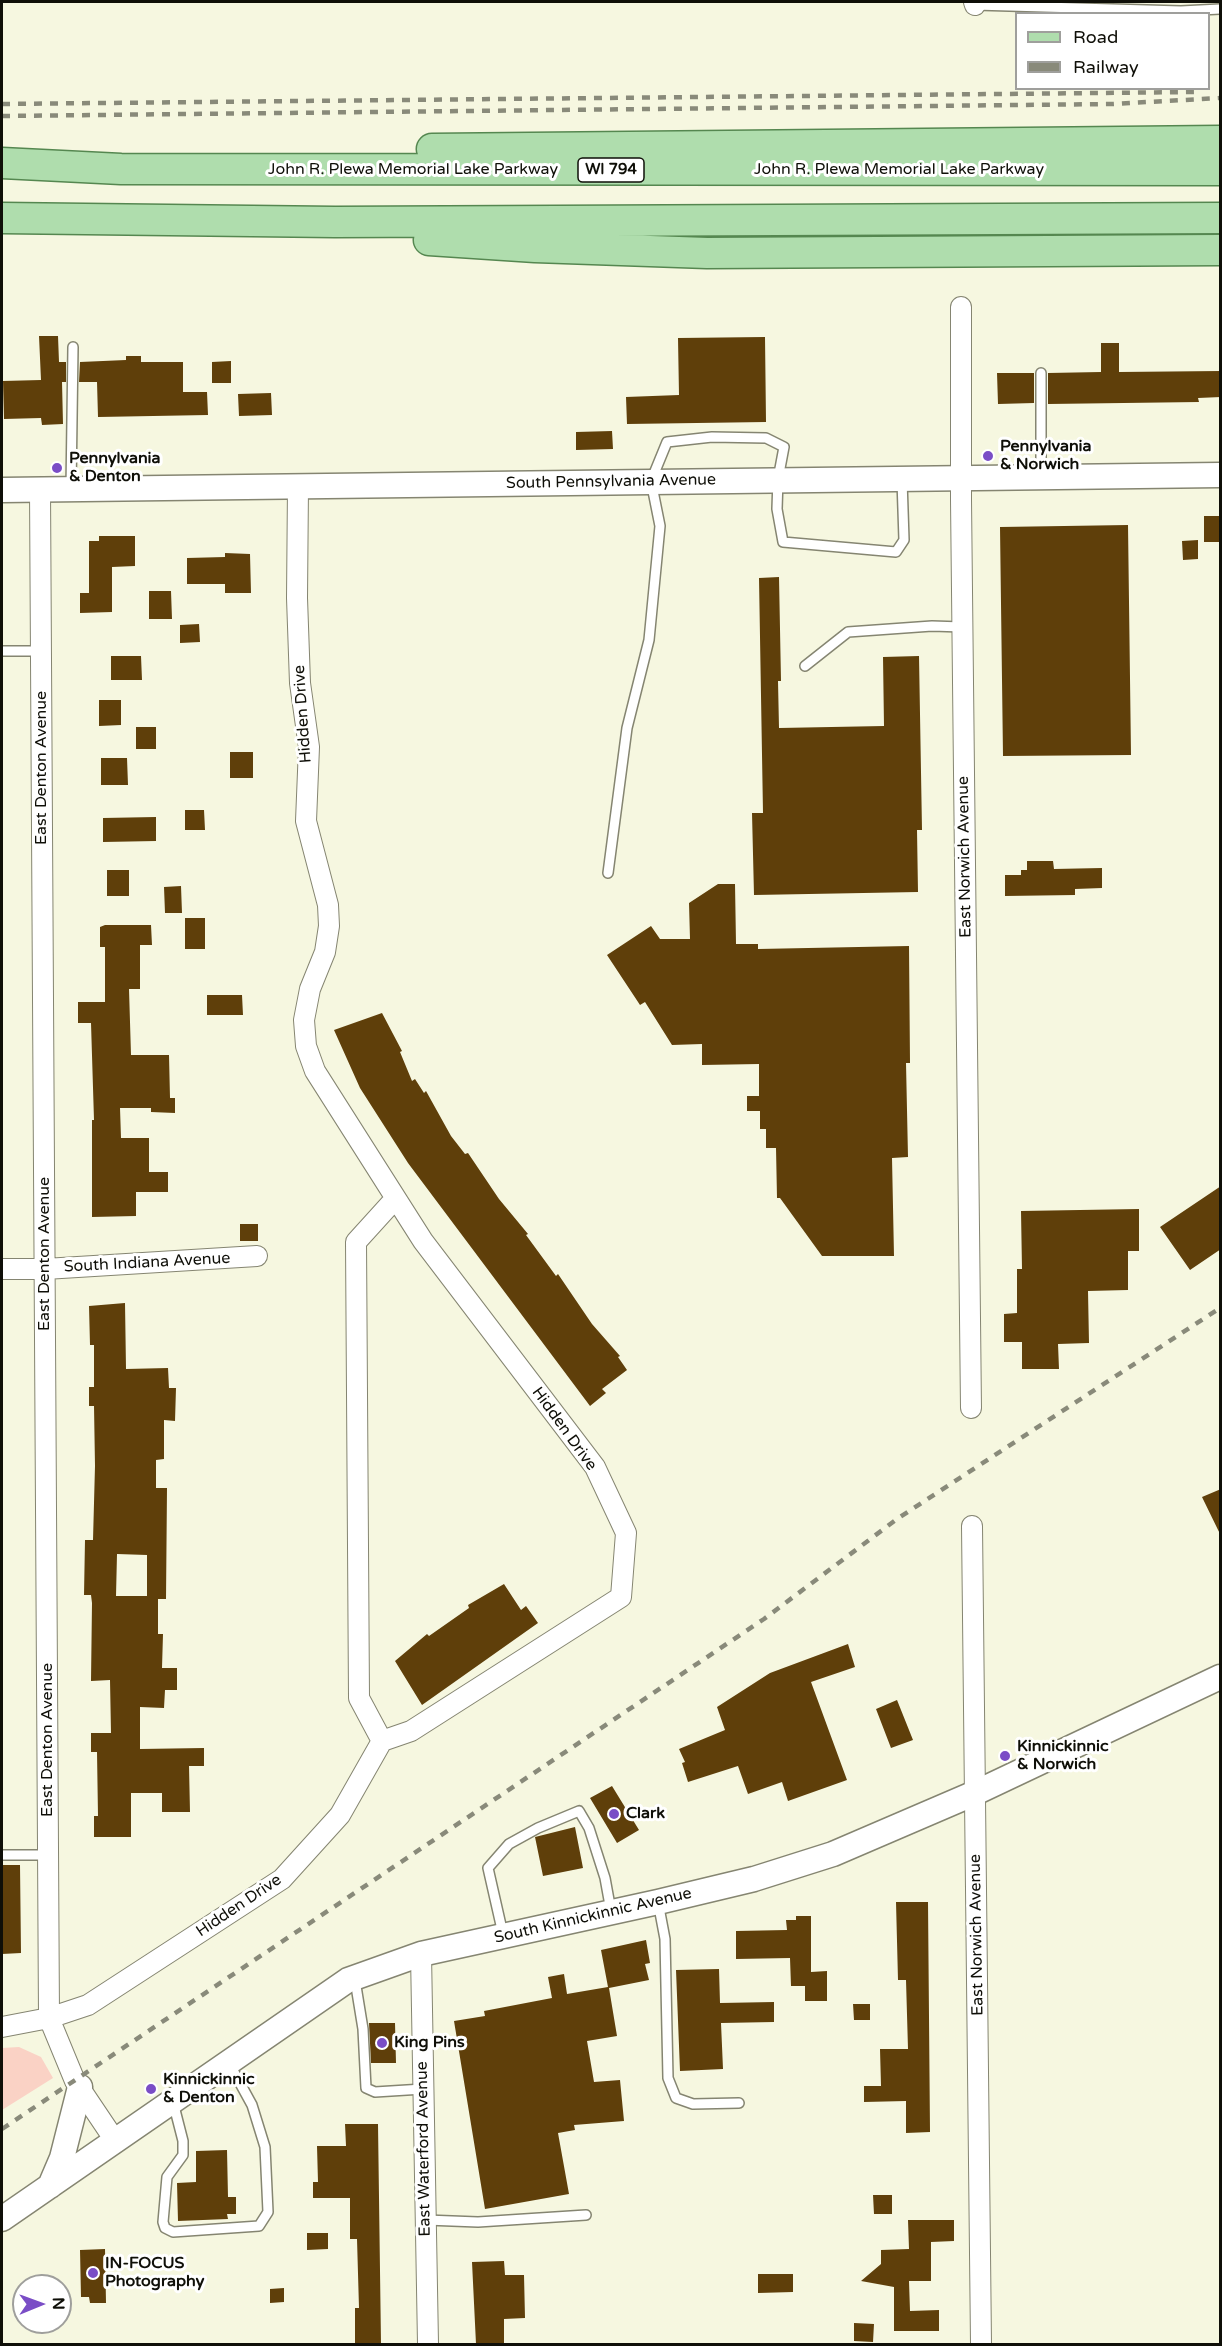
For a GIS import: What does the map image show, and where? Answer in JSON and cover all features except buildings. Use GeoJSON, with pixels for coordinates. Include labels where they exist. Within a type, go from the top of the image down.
{"type":"FeatureCollection","features":[{"type":"Feature","properties":{"kind":"main road"},"geometry":{"type":"LineString","coordinates":[[50,164],[133,153],[1221,141]]}},
{"type":"Feature","properties":{"kind":"main road","name":"John R. Plewa Memorial Lake Parkway"},"geometry":{"type":"LineString","coordinates":[[2,163],[50,164],[121,170],[1221,170]]}},
{"type":"Feature","properties":{"kind":"main road"},"geometry":{"type":"LineString","coordinates":[[2,218],[335,222],[1221,218]]}},
{"type":"Feature","properties":{"kind":"main road"},"geometry":{"type":"LineString","coordinates":[[335,222],[428,240],[535,247],[708,253],[1221,250]]}},
{"type":"Feature","properties":{"kind":"street","name":"East Norwich Avenue"},"geometry":{"type":"LineString","coordinates":[[961,307],[960,477],[971,1408]]}},
{"type":"Feature","properties":{"kind":"street","name":"South Pennsylvania Avenue"},"geometry":{"type":"LineString","coordinates":[[2,490],[902,477],[1221,475]]}},
{"type":"Feature","properties":{"kind":"street","name":"Hidden Drive"},"geometry":{"type":"LineString","coordinates":[[2,2027],[49,2018],[88,2005],[282,1879],[340,1815],[382,1741],[411,1731],[621,1597],[626,1533],[595,1467],[423,1241],[315,1071],[306,1046],[304,1020],[310,989],[325,952],[329,926],[328,904],[306,821],[309,747],[300,683],[297,598],[298,486]]}},
{"type":"Feature","properties":{"kind":"street","name":"East Denton Avenue"},"geometry":{"type":"LineString","coordinates":[[40,490],[49,2018]]}},
{"type":"Feature","properties":{"kind":"street"},"geometry":{"type":"LineString","coordinates":[[382,1741],[359,1698],[357,1242],[395,1199]]}},
{"type":"Feature","properties":{"kind":"street","name":"South Indiana Avenue"},"geometry":{"type":"LineString","coordinates":[[2,1269],[45,1269],[257,1256]]}},
{"type":"Feature","properties":{"kind":"street","name":"East Norwich Avenue"},"geometry":{"type":"LineString","coordinates":[[972,1526],[981,2344]]}},
{"type":"Feature","properties":{"kind":"street","name":"South Kinnickinnic Avenue"},"geometry":{"type":"LineString","coordinates":[[2,2219],[354,1978],[421,1954],[754,1879],[833,1854],[975,1792],[1221,1677]]}},
{"type":"Feature","properties":{"kind":"street","name":"East Waterford Avenue"},"geometry":{"type":"LineString","coordinates":[[421,1954],[428,2344]]}},
{"type":"Feature","properties":{"kind":"street"},"geometry":{"type":"LineString","coordinates":[[49,2018],[80,2087],[116,2142]]}},
{"type":"Feature","properties":{"kind":"street"},"geometry":{"type":"LineString","coordinates":[[50,2186],[62,2158],[80,2087]]}},
{"type":"Feature","properties":{"kind":"lane"},"geometry":{"type":"LineString","coordinates":[[974,3],[1180,11],[1221,9]]}},
{"type":"Feature","properties":{"kind":"lane"},"geometry":{"type":"LineString","coordinates":[[71,489],[72,347]]}},
{"type":"Feature","properties":{"kind":"lane"},"geometry":{"type":"LineString","coordinates":[[1041,373],[1041,476]]}},
{"type":"Feature","properties":{"kind":"lane"},"geometry":{"type":"LineString","coordinates":[[608,873],[627,728],[649,640],[660,526],[651,481],[667,442],[712,437],[766,438],[784,447],[778,479],[777,509],[783,542],[896,552],[904,540],[902,477]]}},
{"type":"Feature","properties":{"kind":"lane"},"geometry":{"type":"LineString","coordinates":[[805,666],[848,632],[932,626],[962,627]]}},
{"type":"Feature","properties":{"kind":"lane"},"geometry":{"type":"LineString","coordinates":[[2,651],[41,651]]}},
{"type":"Feature","properties":{"kind":"lane"},"geometry":{"type":"LineString","coordinates":[[503,1936],[488,1868],[509,1844],[538,1828],[579,1811],[589,1828],[605,1878],[612,1912]]}},
{"type":"Feature","properties":{"kind":"lane"},"geometry":{"type":"LineString","coordinates":[[2,1855],[48,1855]]}},
{"type":"Feature","properties":{"kind":"lane"},"geometry":{"type":"LineString","coordinates":[[658,1902],[665,1940],[668,2078],[676,2098],[693,2104],[739,2103]]}},
{"type":"Feature","properties":{"kind":"lane"},"geometry":{"type":"LineString","coordinates":[[354,1978],[363,2029],[366,2088],[375,2091],[423,2089]]}},
{"type":"Feature","properties":{"kind":"lane"},"geometry":{"type":"LineString","coordinates":[[173,2102],[183,2142],[183,2155],[166,2182],[165,2228],[173,2232],[259,2226],[268,2212],[265,2147],[252,2105],[229,2063]]}},
{"type":"Feature","properties":{"kind":"lane"},"geometry":{"type":"LineString","coordinates":[[426,2220],[478,2222],[586,2215]]}},
{"type":"Feature","properties":{"kind":"shaded area"},"geometry":{"type":"Polygon","coordinates":[[[19,2047],[41,2057],[53,2078],[2,2110],[2,2048],[19,2047]]]}},
{"type":"Feature","properties":{"kind":"railway"},"geometry":{"type":"LineString","coordinates":[[2,104],[1197,92]]}},
{"type":"Feature","properties":{"kind":"railway"},"geometry":{"type":"LineString","coordinates":[[2,116],[1112,104],[1220,98]]}},
{"type":"Feature","properties":{"kind":"railway"},"geometry":{"type":"LineString","coordinates":[[2,2129],[764,1619],[897,1519],[1220,1308]]}},
{"type":"Feature","properties":{"kind":"place","name":"Pennylvania & Norwich"},"geometry":{"type":"Point","coordinates":[988,456]}},
{"type":"Feature","properties":{"kind":"place","name":"Pennylvania & Denton"},"geometry":{"type":"Point","coordinates":[57,468]}},
{"type":"Feature","properties":{"kind":"place","name":"Kinnickinnic & Norwich"},"geometry":{"type":"Point","coordinates":[1005,1756]}},
{"type":"Feature","properties":{"kind":"place","name":"Clark"},"geometry":{"type":"Point","coordinates":[614,1814]}},
{"type":"Feature","properties":{"kind":"place","name":"King Pins"},"geometry":{"type":"Point","coordinates":[382,2043]}},
{"type":"Feature","properties":{"kind":"place","name":"Kinnickinnic & Denton"},"geometry":{"type":"Point","coordinates":[151,2089]}},
{"type":"Feature","properties":{"kind":"place","name":"IN-FOCUS Photography"},"geometry":{"type":"Point","coordinates":[93,2273]}}]}
